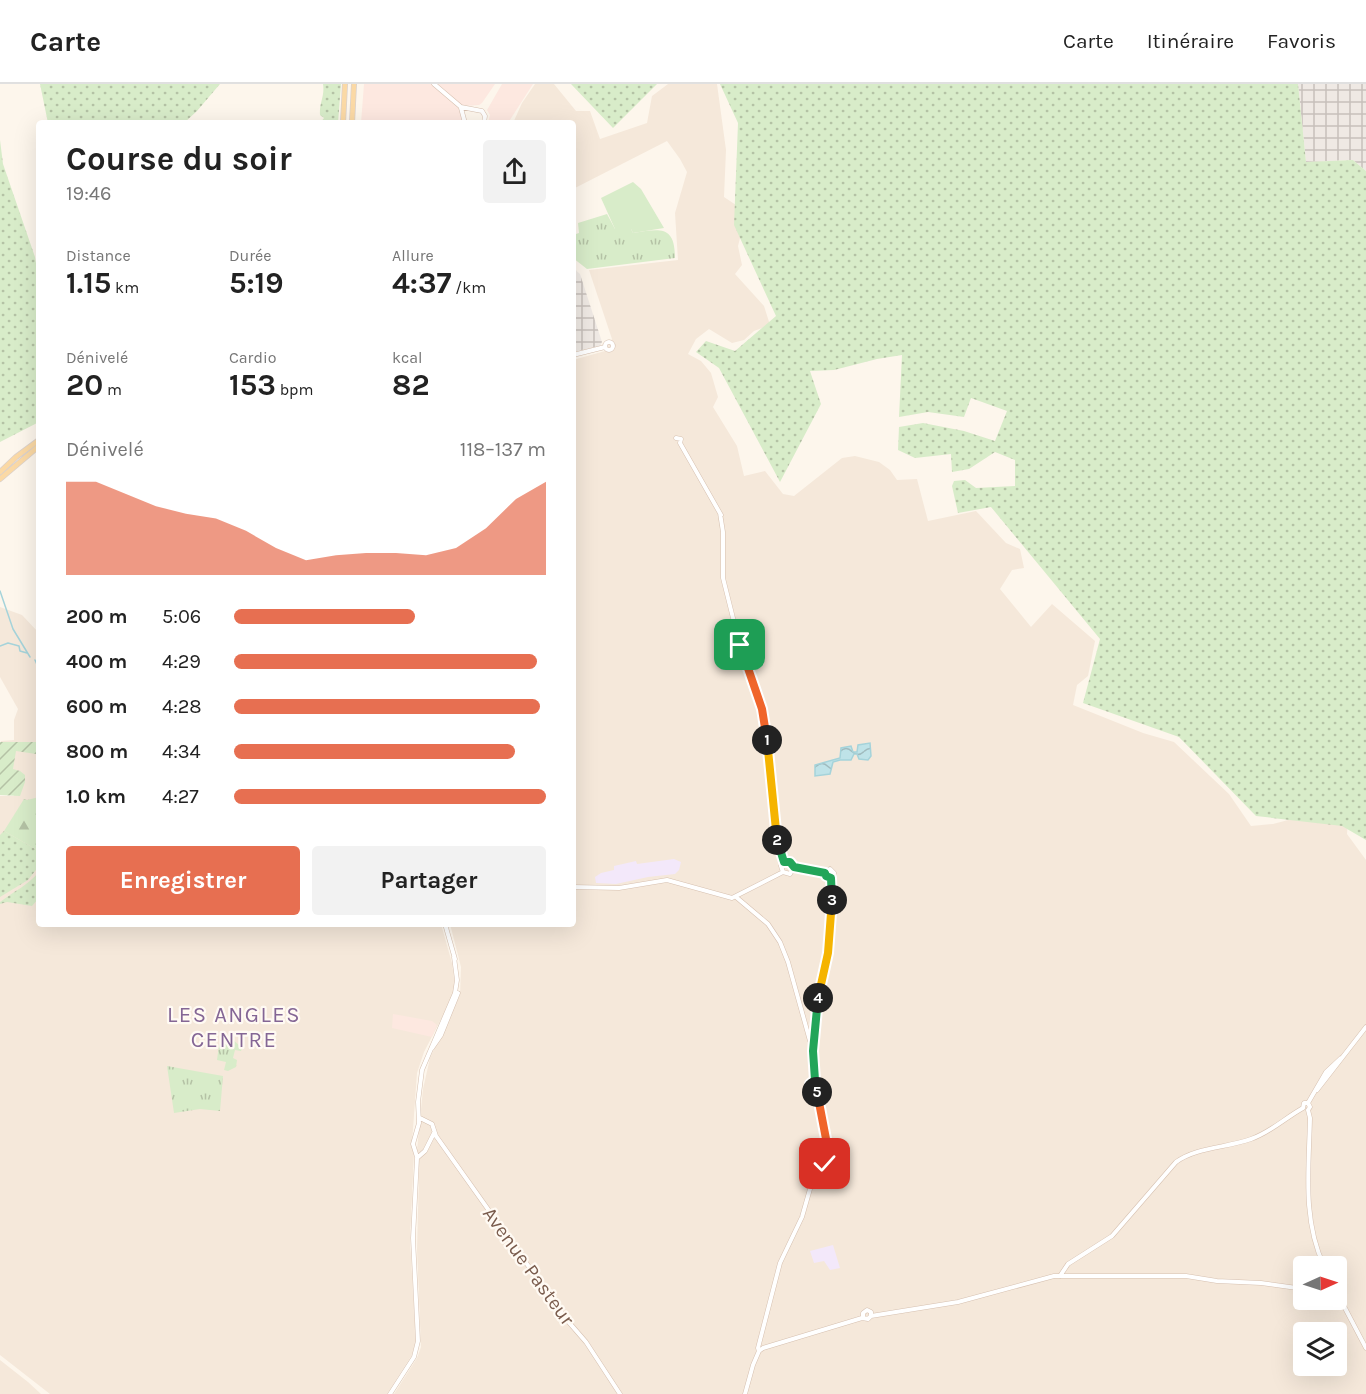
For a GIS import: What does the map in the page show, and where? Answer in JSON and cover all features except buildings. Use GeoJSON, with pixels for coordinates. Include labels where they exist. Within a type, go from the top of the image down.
{"type":"FeatureCollection","features":[{"type":"Feature","properties":{"kind":"main road"},"geometry":{"type":"LineString","coordinates":[[343,120],[345,84]]}},
{"type":"Feature","properties":{"kind":"main road"},"geometry":{"type":"LineString","coordinates":[[352,120],[354,84]]}},
{"type":"Feature","properties":{"kind":"main road"},"geometry":{"type":"LineString","coordinates":[[0,472],[15,457],[36,442]]}},
{"type":"Feature","properties":{"kind":"main road"},"geometry":{"type":"LineString","coordinates":[[0,479],[36,449]]}},
{"type":"Feature","properties":{"kind":"street"},"geometry":{"type":"LineString","coordinates":[[434,84],[461,107],[482,111],[484,120]]}},
{"type":"Feature","properties":{"kind":"street"},"geometry":{"type":"LineString","coordinates":[[461,107],[465,120]]}},
{"type":"Feature","properties":{"kind":"street"},"geometry":{"type":"LineString","coordinates":[[465,116],[470,110]]}},
{"type":"Feature","properties":{"kind":"street"},"geometry":{"type":"LineString","coordinates":[[576,354],[605,347]]}},
{"type":"Feature","properties":{"kind":"street"},"geometry":{"type":"LineString","coordinates":[[680,443],[720,513],[723,532],[723,572],[726,586],[738,638],[764,715],[776,838],[784,862],[781,866],[783,872]]}},
{"type":"Feature","properties":{"kind":"street"},"geometry":{"type":"LineString","coordinates":[[784,862],[790,862],[794,867],[825,873],[831,878]]}},
{"type":"Feature","properties":{"kind":"street"},"geometry":{"type":"LineString","coordinates":[[576,887],[619,888],[667,880],[723,896],[736,897],[783,872],[790,874],[794,867]]}},
{"type":"Feature","properties":{"kind":"street"},"geometry":{"type":"LineString","coordinates":[[825,873],[829,869],[833,870],[834,875],[831,878],[833,892],[829,942],[817,1001],[814,1032],[815,1080],[820,1084],[820,1088],[816,1090],[827,1144],[825,1164]]}},
{"type":"Feature","properties":{"kind":"street"},"geometry":{"type":"LineString","coordinates":[[736,897],[768,924],[780,942],[788,962],[810,1041],[814,1042]]}},
{"type":"Feature","properties":{"kind":"street"},"geometry":{"type":"LineString","coordinates":[[390,1394],[411,1364],[418,1347],[413,1228],[417,1158],[413,1144],[420,1118],[418,1108],[422,1070],[430,1051],[440,1038],[458,993],[460,980],[446,927]]}},
{"type":"Feature","properties":{"kind":"street"},"geometry":{"type":"LineString","coordinates":[[807,1027],[814,1032]]}},
{"type":"Feature","properties":{"kind":"street"},"geometry":{"type":"LineString","coordinates":[[1060,1276],[1068,1264],[1112,1236],[1171,1167],[1184,1156],[1251,1139],[1273,1129],[1303,1108],[1366,1027]]}},
{"type":"Feature","properties":{"kind":"street"},"geometry":{"type":"LineString","coordinates":[[1308,1103],[1310,1106],[1308,1110],[1310,1118],[1309,1215],[1313,1237],[1320,1256]]}},
{"type":"Feature","properties":{"kind":"street"},"geometry":{"type":"LineString","coordinates":[[1303,1108],[1308,1110]]}},
{"type":"Feature","properties":{"kind":"street","name":"Avenue Pasteur"},"geometry":{"type":"LineString","coordinates":[[420,1118],[432,1124],[434,1132],[566,1319],[586,1342],[620,1394]]}},
{"type":"Feature","properties":{"kind":"street"},"geometry":{"type":"LineString","coordinates":[[418,1126],[425,1122]]}},
{"type":"Feature","properties":{"kind":"street"},"geometry":{"type":"LineString","coordinates":[[417,1158],[425,1151],[434,1132]]}},
{"type":"Feature","properties":{"kind":"street"},"geometry":{"type":"LineString","coordinates":[[431,1140],[439,1139]]}},
{"type":"Feature","properties":{"kind":"street"},"geometry":{"type":"LineString","coordinates":[[415,1151],[422,1153]]}},
{"type":"Feature","properties":{"kind":"street"},"geometry":{"type":"LineString","coordinates":[[745,1394],[753,1365],[761,1349],[765,1314],[780,1263],[802,1217],[812,1182],[822,1168]]}},
{"type":"Feature","properties":{"kind":"street"},"geometry":{"type":"LineString","coordinates":[[761,1349],[863,1317],[867,1319],[871,1316],[958,1302],[1042,1278],[1192,1276],[1217,1281],[1293,1287]]}},
{"type":"Feature","properties":{"kind":"street"},"geometry":{"type":"LineString","coordinates":[[863,1317],[863,1313],[867,1310],[871,1312],[871,1316]]}},
{"type":"Feature","properties":{"kind":"street"},"geometry":{"type":"LineString","coordinates":[[1345,1310],[1366,1348]]}},
{"type":"Feature","properties":{"kind":"shaded area"},"geometry":{"type":"Polygon","coordinates":[[[364,84],[495,84],[482,103],[465,106],[461,114],[462,120],[361,120],[364,84]]]}},
{"type":"Feature","properties":{"kind":"shaded area"},"geometry":{"type":"Polygon","coordinates":[[[502,84],[533,84],[510,120],[489,120],[490,115],[487,110],[502,84]]]}},
{"type":"Feature","properties":{"kind":"shaded area"},"geometry":{"type":"Polygon","coordinates":[[[535,84],[554,84],[576,111],[590,111],[600,139],[647,123],[652,96],[668,84],[717,84],[726,150],[724,197],[739,207],[744,222],[738,246],[742,265],[735,274],[764,306],[770,325],[754,331],[744,340],[732,343],[709,329],[696,339],[688,354],[701,361],[711,373],[718,397],[713,407],[737,446],[744,476],[765,471],[783,494],[794,496],[842,458],[855,456],[879,462],[890,470],[897,480],[917,479],[928,521],[976,511],[1006,543],[1020,549],[1024,568],[1012,570],[1000,589],[1031,627],[1052,604],[1095,641],[1088,676],[1077,685],[1073,705],[1143,733],[1174,742],[1229,794],[1251,826],[1273,824],[1349,804],[1347,834],[1366,860],[1366,1394],[394,1394],[417,1358],[421,1347],[417,1250],[419,1172],[417,1150],[423,1089],[430,1058],[460,995],[461,967],[451,927],[576,927],[576,359],[605,351],[612,339],[589,270],[678,260],[675,213],[687,172],[667,141],[576,187],[576,120],[514,120],[522,103],[535,84]]]}},
{"type":"Feature","properties":{"kind":"shaded area"},"geometry":{"type":"Polygon","coordinates":[[[1298,84],[1366,84],[1366,171],[1353,160],[1306,162],[1298,84]]]}},
{"type":"Feature","properties":{"kind":"shaded area"},"geometry":{"type":"Polygon","coordinates":[[[576,271],[580,274],[602,342],[600,346],[576,351],[576,271]]]}},
{"type":"Feature","properties":{"kind":"shaded area"},"geometry":{"type":"Polygon","coordinates":[[[0,607],[22,615],[36,630],[36,927],[442,927],[455,984],[452,998],[424,1052],[417,1073],[412,1143],[414,1153],[410,1240],[416,1342],[412,1355],[387,1394],[50,1394],[0,1355],[0,796],[14,796],[0,748],[1,741],[14,740],[14,720],[18,709],[0,677],[0,607]]]}},
{"type":"Feature","properties":{"kind":"shaded area"},"geometry":{"type":"Polygon","coordinates":[[[674,859],[681,862],[675,874],[616,884],[596,883],[595,877],[614,870],[614,866],[636,861],[637,864],[674,859]]]}},
{"type":"Feature","properties":{"kind":"shaded area"},"geometry":{"type":"Polygon","coordinates":[[[393,1014],[432,1021],[437,1025],[432,1037],[392,1028],[393,1014]]]}},
{"type":"Feature","properties":{"kind":"shaded area"},"geometry":{"type":"Polygon","coordinates":[[[833,1245],[840,1268],[830,1270],[824,1261],[814,1263],[810,1251],[833,1245]]]}},
{"type":"Feature","properties":{"kind":"shaded area"},"geometry":{"type":"Polygon","coordinates":[[[0,1360],[28,1382],[41,1394],[0,1394],[0,1360]]]}},
{"type":"Feature","properties":{"kind":"green space"},"geometry":{"type":"Polygon","coordinates":[[[40,84],[220,84],[187,120],[47,120],[40,84]]]}},
{"type":"Feature","properties":{"kind":"green space"},"geometry":{"type":"Polygon","coordinates":[[[323,84],[341,84],[338,120],[322,120],[324,118],[320,115],[320,107],[323,84]]]}},
{"type":"Feature","properties":{"kind":"green space"},"geometry":{"type":"Polygon","coordinates":[[[571,84],[657,84],[613,128],[571,84]]]}},
{"type":"Feature","properties":{"kind":"green space"},"geometry":{"type":"Polygon","coordinates":[[[720,84],[1298,84],[1306,162],[1353,160],[1366,171],[1366,840],[1342,826],[1256,816],[1179,737],[1083,703],[1100,639],[991,507],[958,513],[952,486],[954,481],[965,480],[976,488],[1015,486],[1015,460],[995,452],[969,469],[952,472],[951,454],[915,458],[898,450],[899,427],[923,423],[964,431],[995,441],[1007,411],[971,398],[964,417],[928,412],[899,417],[902,355],[834,370],[810,371],[821,404],[780,482],[719,368],[696,352],[706,341],[735,351],[776,316],[734,225],[738,123],[720,84]]]}},
{"type":"Feature","properties":{"kind":"green space"},"geometry":{"type":"Polygon","coordinates":[[[0,140],[3,164],[36,263],[36,424],[0,442],[0,140]]]}},
{"type":"Feature","properties":{"kind":"green space"},"geometry":{"type":"Polygon","coordinates":[[[633,182],[641,189],[664,228],[633,233],[631,229],[615,229],[601,198],[633,182]]]}},
{"type":"Feature","properties":{"kind":"green space"},"geometry":{"type":"Polygon","coordinates":[[[607,214],[615,229],[631,229],[633,233],[658,230],[664,232],[672,240],[675,258],[587,269],[576,260],[578,223],[607,214]]]}},
{"type":"Feature","properties":{"kind":"green space"},"geometry":{"type":"Polygon","coordinates":[[[0,742],[36,742],[36,754],[16,751],[13,769],[25,775],[20,796],[0,795],[0,742]]]}},
{"type":"Feature","properties":{"kind":"green space"},"geometry":{"type":"Polygon","coordinates":[[[36,798],[36,849],[4,831],[24,799],[36,798]]]}},
{"type":"Feature","properties":{"kind":"green space"},"geometry":{"type":"Polygon","coordinates":[[[4,831],[36,849],[36,870],[28,880],[0,897],[0,835],[4,831]]]}},
{"type":"Feature","properties":{"kind":"green space"},"geometry":{"type":"Polygon","coordinates":[[[36,875],[36,901],[32,906],[7,902],[0,904],[0,902],[36,875]]]}},
{"type":"Feature","properties":{"kind":"green space"},"geometry":{"type":"Polygon","coordinates":[[[228,1035],[242,1048],[241,1051],[235,1050],[233,1058],[237,1060],[236,1067],[228,1071],[224,1070],[226,1062],[217,1060],[220,1043],[228,1035]]]}},
{"type":"Feature","properties":{"kind":"green space"},"geometry":{"type":"Polygon","coordinates":[[[167,1066],[223,1076],[220,1111],[200,1109],[174,1113],[167,1066]]]}},
{"type":"Feature","properties":{"kind":"water"},"geometry":{"type":"Polygon","coordinates":[[[870,743],[871,756],[868,760],[859,759],[857,754],[854,754],[851,760],[833,762],[830,774],[815,776],[815,765],[840,758],[841,748],[851,746],[853,752],[857,752],[858,745],[870,743]]]}},
{"type":"Feature","properties":{"kind":"waterway"},"geometry":{"type":"LineString","coordinates":[[0,591],[13,629],[30,657]]}},
{"type":"Feature","properties":{"kind":"waterway"},"geometry":{"type":"LineString","coordinates":[[0,646],[8,643],[19,646],[20,651],[27,653]]}},
{"type":"Feature","properties":{"kind":"district","name":"LES ANGLES CENTRE"},"geometry":{"type":"Point","coordinates":[234,1026]}},
{"type":"Feature","properties":{"kind":"route"},"geometry":{"type":"LineString","coordinates":[[740,645],[764,715],[776,838],[784,862],[788,861],[794,867],[825,873],[831,878],[832,884],[828,953],[818,993],[816,1015],[813,1064],[815,1080],[810,1084],[811,1088],[816,1090],[822,1112],[827,1144],[825,1164]]}}]}
